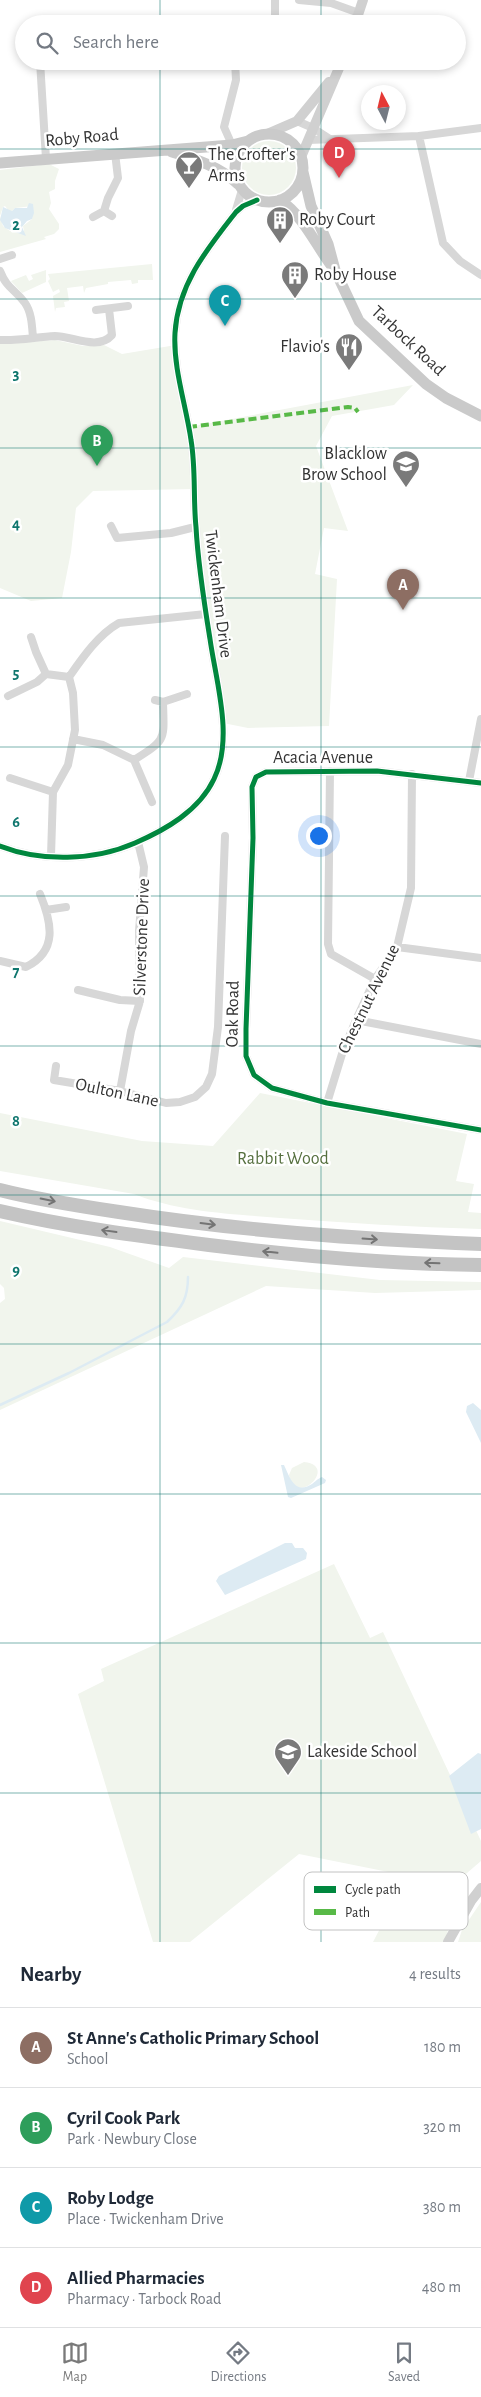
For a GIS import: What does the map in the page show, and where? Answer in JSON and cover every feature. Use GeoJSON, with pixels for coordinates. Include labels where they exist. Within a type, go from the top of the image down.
{"type":"FeatureCollection","features":[{"type":"Feature","properties":{"kind":"highway"},"geometry":{"type":"LineString","coordinates":[[0,1190],[165,1219],[269,1232],[376,1240],[481,1244]]}},
{"type":"Feature","properties":{"kind":"highway"},"geometry":{"type":"LineString","coordinates":[[0,1211],[81,1227],[268,1252],[374,1261],[481,1265]]}},
{"type":"Feature","properties":{"kind":"main road"},"geometry":{"type":"LineString","coordinates":[[359,13],[363,0]]}},
{"type":"Feature","properties":{"kind":"main road"},"geometry":{"type":"LineString","coordinates":[[301,157],[338,70]]}},
{"type":"Feature","properties":{"kind":"main road"},"geometry":{"type":"LineString","coordinates":[[267,134],[278,135],[296,147],[301,157],[303,172],[296,189],[280,200],[268,202],[257,200],[240,187],[234,166],[237,156],[248,141],[298,121],[336,74]]}},
{"type":"Feature","properties":{"kind":"main road","name":"Roby Road"},"geometry":{"type":"LineString","coordinates":[[0,164],[232,145],[248,141]]}},
{"type":"Feature","properties":{"kind":"main road","name":"Roby Road"},"geometry":{"type":"LineString","coordinates":[[166,150],[214,167],[227,174],[240,187]]}},
{"type":"Feature","properties":{"kind":"main road","name":"Tarbock Road"},"geometry":{"type":"LineString","coordinates":[[303,172],[311,206],[328,244],[334,270]]}},
{"type":"Feature","properties":{"kind":"main road","name":"Tarbock Road"},"geometry":{"type":"LineString","coordinates":[[280,200],[291,208],[306,226],[334,270],[351,307],[370,333],[426,384],[446,398],[481,416]]}},
{"type":"Feature","properties":{"kind":"main road"},"geometry":{"type":"LineString","coordinates":[[468,1906],[481,1888]]}},
{"type":"Feature","properties":{"kind":"main road"},"geometry":{"type":"LineString","coordinates":[[448,1942],[455,1930]]}},
{"type":"Feature","properties":{"kind":"street"},"geometry":{"type":"LineString","coordinates":[[275,15],[276,0]]}},
{"type":"Feature","properties":{"kind":"street"},"geometry":{"type":"LineString","coordinates":[[299,0],[330,3],[359,13]]}},
{"type":"Feature","properties":{"kind":"street"},"geometry":{"type":"LineString","coordinates":[[41,70],[46,159]]}},
{"type":"Feature","properties":{"kind":"street"},"geometry":{"type":"LineString","coordinates":[[232,145],[224,127],[236,80],[235,70]]}},
{"type":"Feature","properties":{"kind":"street"},"geometry":{"type":"LineString","coordinates":[[298,121],[313,128],[330,140]]}},
{"type":"Feature","properties":{"kind":"street"},"geometry":{"type":"LineString","coordinates":[[308,140],[419,136],[481,128]]}},
{"type":"Feature","properties":{"kind":"street"},"geometry":{"type":"LineString","coordinates":[[419,136],[443,243],[460,261],[481,276]]}},
{"type":"Feature","properties":{"kind":"street"},"geometry":{"type":"LineString","coordinates":[[93,217],[104,211],[118,178],[116,153]]}},
{"type":"Feature","properties":{"kind":"street","name":"Twickenham Drive"},"geometry":{"type":"LineString","coordinates":[[236,212],[240,187]]}},
{"type":"Feature","properties":{"kind":"street","name":"Twickenham Drive"},"geometry":{"type":"LineString","coordinates":[[0,846],[16,852],[50,856],[95,855],[119,850],[174,824],[197,802],[214,780],[222,755],[223,723],[206,614],[196,527],[192,442],[178,371],[176,326],[178,312],[188,280],[197,263],[236,212],[243,206],[257,200]]}},
{"type":"Feature","properties":{"kind":"street"},"geometry":{"type":"LineString","coordinates":[[104,211],[112,216]]}},
{"type":"Feature","properties":{"kind":"street"},"geometry":{"type":"LineString","coordinates":[[0,259],[12,255]]}},
{"type":"Feature","properties":{"kind":"street"},"geometry":{"type":"LineString","coordinates":[[0,271],[7,286],[26,306],[31,319],[33,338]]}},
{"type":"Feature","properties":{"kind":"street"},"geometry":{"type":"LineString","coordinates":[[96,310],[128,306]]}},
{"type":"Feature","properties":{"kind":"street"},"geometry":{"type":"LineString","coordinates":[[0,340],[60,336],[87,342],[109,338],[112,335],[109,309]]}},
{"type":"Feature","properties":{"kind":"street"},"geometry":{"type":"LineString","coordinates":[[111,526],[117,538],[171,532],[196,527]]}},
{"type":"Feature","properties":{"kind":"street"},"geometry":{"type":"LineString","coordinates":[[50,856],[53,792],[68,765],[75,730],[69,677],[105,633],[119,623],[206,614]]}},
{"type":"Feature","properties":{"kind":"street"},"geometry":{"type":"LineString","coordinates":[[31,637],[46,674]]}},
{"type":"Feature","properties":{"kind":"street"},"geometry":{"type":"LineString","coordinates":[[8,696],[37,682],[46,674],[69,677]]}},
{"type":"Feature","properties":{"kind":"street"},"geometry":{"type":"LineString","coordinates":[[154,700],[163,702],[187,694]]}},
{"type":"Feature","properties":{"kind":"street"},"geometry":{"type":"LineString","coordinates":[[134,760],[159,744],[164,732],[163,702]]}},
{"type":"Feature","properties":{"kind":"street"},"geometry":{"type":"LineString","coordinates":[[469,781],[481,719]]}},
{"type":"Feature","properties":{"kind":"street"},"geometry":{"type":"LineString","coordinates":[[73,739],[103,745],[134,760],[152,802]]}},
{"type":"Feature","properties":{"kind":"street"},"geometry":{"type":"LineString","coordinates":[[330,771],[328,944],[331,954],[375,979]]}},
{"type":"Feature","properties":{"kind":"street","name":"Acacia Avenue"},"geometry":{"type":"LineString","coordinates":[[256,777],[266,772],[330,771],[412,774],[481,783]]}},
{"type":"Feature","properties":{"kind":"street","name":"Chestnut Avenue"},"geometry":{"type":"LineString","coordinates":[[327,1103],[342,1054],[356,1020],[375,979],[396,947],[411,888],[412,774]]}},
{"type":"Feature","properties":{"kind":"street","name":"Oak Road"},"geometry":{"type":"LineString","coordinates":[[256,777],[252,787],[253,838],[246,1056],[254,1075],[272,1088],[327,1103],[481,1130]]}},
{"type":"Feature","properties":{"kind":"street"},"geometry":{"type":"LineString","coordinates":[[10,778],[53,792]]}},
{"type":"Feature","properties":{"kind":"street","name":"Oulton Lane"},"geometry":{"type":"LineString","coordinates":[[56,1066],[54,1080],[120,1091],[166,1103],[180,1102],[195,1097],[206,1087],[212,1074],[218,1027],[225,836]]}},
{"type":"Feature","properties":{"kind":"street","name":"Silverstone Drive"},"geometry":{"type":"LineString","coordinates":[[120,1091],[131,1030],[140,1001],[139,931],[144,867],[138,842]]}},
{"type":"Feature","properties":{"kind":"street"},"geometry":{"type":"LineString","coordinates":[[0,961],[26,967],[44,955],[49,943],[46,910],[40,894]]}},
{"type":"Feature","properties":{"kind":"street"},"geometry":{"type":"LineString","coordinates":[[46,910],[66,907]]}},
{"type":"Feature","properties":{"kind":"street"},"geometry":{"type":"LineString","coordinates":[[396,947],[481,958]]}},
{"type":"Feature","properties":{"kind":"street"},"geometry":{"type":"LineString","coordinates":[[78,990],[120,1000],[140,1001]]}},
{"type":"Feature","properties":{"kind":"street"},"geometry":{"type":"LineString","coordinates":[[356,1020],[481,1044]]}},
{"type":"Feature","properties":{"kind":"green space"},"geometry":{"type":"Polygon","coordinates":[[[264,141],[274,141],[284,145],[292,153],[296,168],[292,183],[284,191],[274,195],[264,195],[254,191],[246,183],[242,173],[242,163],[246,153],[254,145],[264,141]]]}},
{"type":"Feature","properties":{"kind":"green space"},"geometry":{"type":"Polygon","coordinates":[[[49,164],[59,169],[55,181],[55,189],[49,192],[51,203],[49,209],[59,224],[59,229],[54,234],[44,237],[46,239],[0,252],[0,216],[0,170],[49,164]],[[5,206],[0,216],[3,226],[10,231],[24,231],[23,226],[32,219],[33,206],[15,208],[12,211],[9,211],[5,206]]]}},
{"type":"Feature","properties":{"kind":"green space"},"geometry":{"type":"Polygon","coordinates":[[[152,264],[153,280],[138,280],[138,283],[132,284],[131,280],[108,282],[108,284],[86,288],[84,293],[83,286],[67,288],[69,301],[64,302],[65,307],[56,308],[55,312],[53,296],[60,292],[59,289],[53,292],[48,281],[50,279],[48,274],[152,264]]]}},
{"type":"Feature","properties":{"kind":"green space"},"geometry":{"type":"Polygon","coordinates":[[[46,270],[46,282],[22,293],[11,281],[26,275],[29,281],[33,279],[31,275],[46,270]]]}},
{"type":"Feature","properties":{"kind":"green space"},"geometry":{"type":"Polygon","coordinates":[[[55,340],[83,346],[104,345],[122,354],[176,345],[189,427],[413,385],[394,405],[332,416],[316,446],[348,531],[324,528],[315,574],[337,579],[329,726],[248,728],[223,723],[206,614],[194,489],[93,491],[76,508],[71,552],[62,598],[31,601],[0,588],[0,344],[55,340]]]}},
{"type":"Feature","properties":{"kind":"green space","name":"Rabbit Wood"},"geometry":{"type":"Polygon","coordinates":[[[260,1093],[467,1134],[456,1181],[474,1184],[468,1212],[481,1213],[481,1229],[330,1222],[206,1211],[169,1205],[134,1194],[0,1171],[0,1113],[142,1141],[213,1146],[260,1093]]]}},
{"type":"Feature","properties":{"kind":"green space"},"geometry":{"type":"Polygon","coordinates":[[[0,1221],[110,1247],[169,1268],[183,1257],[380,1280],[481,1282],[481,1290],[375,1293],[266,1286],[0,1410],[0,1303],[5,1299],[4,1288],[0,1284],[0,1221]]]}},
{"type":"Feature","properties":{"kind":"green space"},"geometry":{"type":"Polygon","coordinates":[[[304,1462],[313,1464],[317,1468],[318,1474],[311,1484],[300,1488],[293,1484],[289,1475],[292,1468],[304,1462]]]}},
{"type":"Feature","properties":{"kind":"green space","name":"Lakeside School"},"geometry":{"type":"Polygon","coordinates":[[[334,1564],[370,1638],[383,1632],[481,1841],[481,1861],[468,1872],[388,1872],[299,1854],[190,1942],[153,1942],[78,1694],[104,1681],[101,1669],[334,1564]]]}},
{"type":"Feature","properties":{"kind":"green space"},"geometry":{"type":"Polygon","coordinates":[[[481,1902],[481,1942],[458,1942],[462,1930],[468,1930],[468,1921],[481,1902]]]}},
{"type":"Feature","properties":{"kind":"green space"},"geometry":{"type":"Polygon","coordinates":[[[379,1930],[448,1930],[445,1942],[373,1942],[379,1930]]]}},
{"type":"Feature","properties":{"kind":"shaded area"},"geometry":{"type":"Polygon","coordinates":[[[29,203],[33,204],[34,213],[32,219],[27,221],[22,227],[26,236],[5,228],[0,220],[3,207],[12,211],[15,208],[27,208],[29,203]]]}},
{"type":"Feature","properties":{"kind":"shaded area"},"geometry":{"type":"Polygon","coordinates":[[[473,1403],[481,1410],[481,1443],[466,1412],[467,1406],[473,1403]]]}},
{"type":"Feature","properties":{"kind":"shaded area"},"geometry":{"type":"Polygon","coordinates":[[[281,1465],[284,1465],[294,1484],[301,1488],[312,1484],[322,1477],[326,1480],[325,1483],[291,1498],[288,1497],[281,1465]]]}},
{"type":"Feature","properties":{"kind":"shaded area"},"geometry":{"type":"Polygon","coordinates":[[[285,1543],[292,1543],[295,1548],[303,1548],[307,1553],[306,1559],[225,1595],[216,1581],[219,1576],[285,1543]]]}},
{"type":"Feature","properties":{"kind":"shaded area"},"geometry":{"type":"Polygon","coordinates":[[[478,1753],[481,1754],[481,1829],[471,1834],[449,1776],[478,1753]]]}},
{"type":"Feature","properties":{"kind":"waterway"},"geometry":{"type":"LineString","coordinates":[[0,1405],[69,1373],[167,1322],[177,1312],[183,1302],[187,1291],[188,1277]]}},
{"type":"Feature","properties":{"kind":"marked path"},"geometry":{"type":"LineString","coordinates":[[189,427],[348,407],[355,408],[358,412]]}},
{"type":"Feature","properties":{"kind":"cycle path"},"geometry":{"type":"LineString","coordinates":[[0,846],[33,855],[50,857],[85,856],[119,849],[146,838],[180,818],[200,801],[214,779],[220,763],[223,746],[222,710],[200,569],[195,516],[193,451],[176,360],[175,333],[177,315],[182,299],[196,268],[236,212],[243,206],[257,200]]}},
{"type":"Feature","properties":{"kind":"cycle path"},"geometry":{"type":"LineString","coordinates":[[481,783],[377,771],[266,772],[256,777],[252,787],[253,838],[246,1029],[246,1056],[254,1075],[272,1088],[327,1103],[481,1130]]}},
{"type":"Feature","properties":{"kind":"place","name":"Allied Pharmacies"},"geometry":{"type":"Point","coordinates":[339,178]}},
{"type":"Feature","properties":{"kind":"place","name":"The Crofter's Arms"},"geometry":{"type":"Point","coordinates":[189,189]}},
{"type":"Feature","properties":{"kind":"place","name":"Roby Court"},"geometry":{"type":"Point","coordinates":[280,244]}},
{"type":"Feature","properties":{"kind":"place","name":"Roby House"},"geometry":{"type":"Point","coordinates":[295,299]}},
{"type":"Feature","properties":{"kind":"place","name":"Roby Lodge"},"geometry":{"type":"Point","coordinates":[225,326]}},
{"type":"Feature","properties":{"kind":"place","name":"Flavio's"},"geometry":{"type":"Point","coordinates":[349,371]}},
{"type":"Feature","properties":{"kind":"place","name":"Cyril Cook Park"},"geometry":{"type":"Point","coordinates":[97,466]}},
{"type":"Feature","properties":{"kind":"place","name":"Blacklow Brow School"},"geometry":{"type":"Point","coordinates":[406,488]}},
{"type":"Feature","properties":{"kind":"place","name":"St Anne's Catholic Primary School"},"geometry":{"type":"Point","coordinates":[403,610]}},
{"type":"Feature","properties":{"kind":"place","name":"Lakeside School"},"geometry":{"type":"Point","coordinates":[288,1776]}}]}
